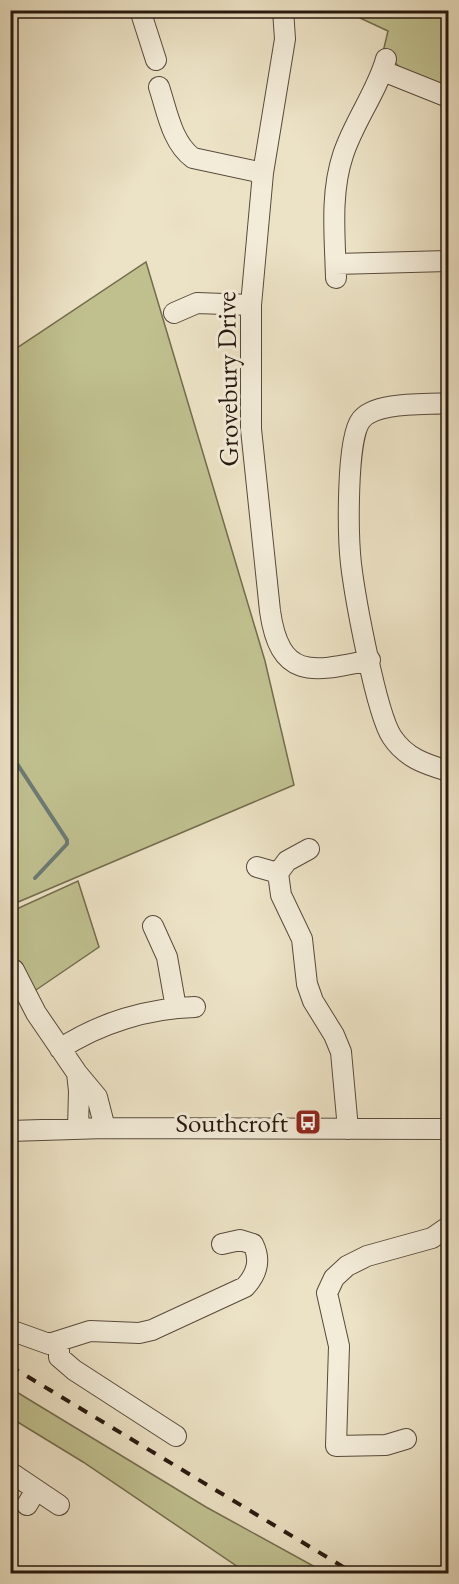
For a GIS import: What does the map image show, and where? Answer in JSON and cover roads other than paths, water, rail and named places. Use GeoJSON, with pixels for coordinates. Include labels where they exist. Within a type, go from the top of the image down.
{"type":"FeatureCollection","features":[{"type":"Feature","properties":{"kind":"street"},"geometry":{"type":"LineString","coordinates":[[141,10],[156,60]]}},
{"type":"Feature","properties":{"kind":"street","name":"Grovebury Drive"},"geometry":{"type":"LineString","coordinates":[[283,10],[285,39],[263,173],[250,305],[251,429],[274,634],[282,652],[291,663],[302,668],[325,670],[370,660]]}},
{"type":"Feature","properties":{"kind":"street"},"geometry":{"type":"LineString","coordinates":[[448,97],[385,65],[357,119],[335,184],[336,271],[448,261]]}},
{"type":"Feature","properties":{"kind":"street"},"geometry":{"type":"LineString","coordinates":[[159,87],[172,128],[186,153],[193,158],[263,173]]}},
{"type":"Feature","properties":{"kind":"street"},"geometry":{"type":"LineString","coordinates":[[174,313],[197,303],[250,305]]}},
{"type":"Feature","properties":{"kind":"street"},"geometry":{"type":"LineString","coordinates":[[448,403],[374,410],[361,420],[355,433],[350,474],[351,564],[385,726],[406,754],[448,771]]}},
{"type":"Feature","properties":{"kind":"street"},"geometry":{"type":"LineString","coordinates":[[278,873],[292,858],[309,849]]}},
{"type":"Feature","properties":{"kind":"street"},"geometry":{"type":"LineString","coordinates":[[257,867],[278,873]]}},
{"type":"Feature","properties":{"kind":"street"},"geometry":{"type":"LineString","coordinates":[[278,873],[281,895],[302,939],[310,993],[341,1052],[348,1129]]}},
{"type":"Feature","properties":{"kind":"street"},"geometry":{"type":"LineString","coordinates":[[60,1049],[93,1029],[185,1007],[155,925]]}},
{"type":"Feature","properties":{"kind":"street"},"geometry":{"type":"LineString","coordinates":[[16,983],[77,1073],[97,1097],[105,1128]]}},
{"type":"Feature","properties":{"kind":"street"},"geometry":{"type":"LineString","coordinates":[[77,1073],[78,1129]]}},
{"type":"Feature","properties":{"kind":"street"},"geometry":{"type":"LineString","coordinates":[[10,1131],[105,1128],[448,1129]]}},
{"type":"Feature","properties":{"kind":"street"},"geometry":{"type":"LineString","coordinates":[[406,1439],[386,1445],[336,1446],[339,1346],[327,1293],[334,1278],[347,1266],[367,1256],[432,1238],[448,1227]]}},
{"type":"Feature","properties":{"kind":"street"},"geometry":{"type":"LineString","coordinates":[[10,1330],[49,1344],[90,1331],[139,1333],[152,1330],[245,1287],[254,1278],[258,1264],[253,1244],[240,1240],[222,1244]]}},
{"type":"Feature","properties":{"kind":"street"},"geometry":{"type":"LineString","coordinates":[[59,1341],[59,1357],[66,1364],[176,1436]]}},
{"type":"Feature","properties":{"kind":"street"},"geometry":{"type":"LineString","coordinates":[[10,1472],[32,1498],[59,1505]]}},
{"type":"Feature","properties":{"kind":"waterway"},"geometry":{"type":"LineString","coordinates":[[10,753],[67,840],[67,844],[35,878]]}},
{"type":"Feature","properties":{"kind":"railway"},"geometry":{"type":"LineString","coordinates":[[10,1366],[355,1574]]}},
{"type":"Feature","properties":{"kind":"place","name":"Southcroft"},"geometry":{"type":"Point","coordinates":[308,1122]}}]}
